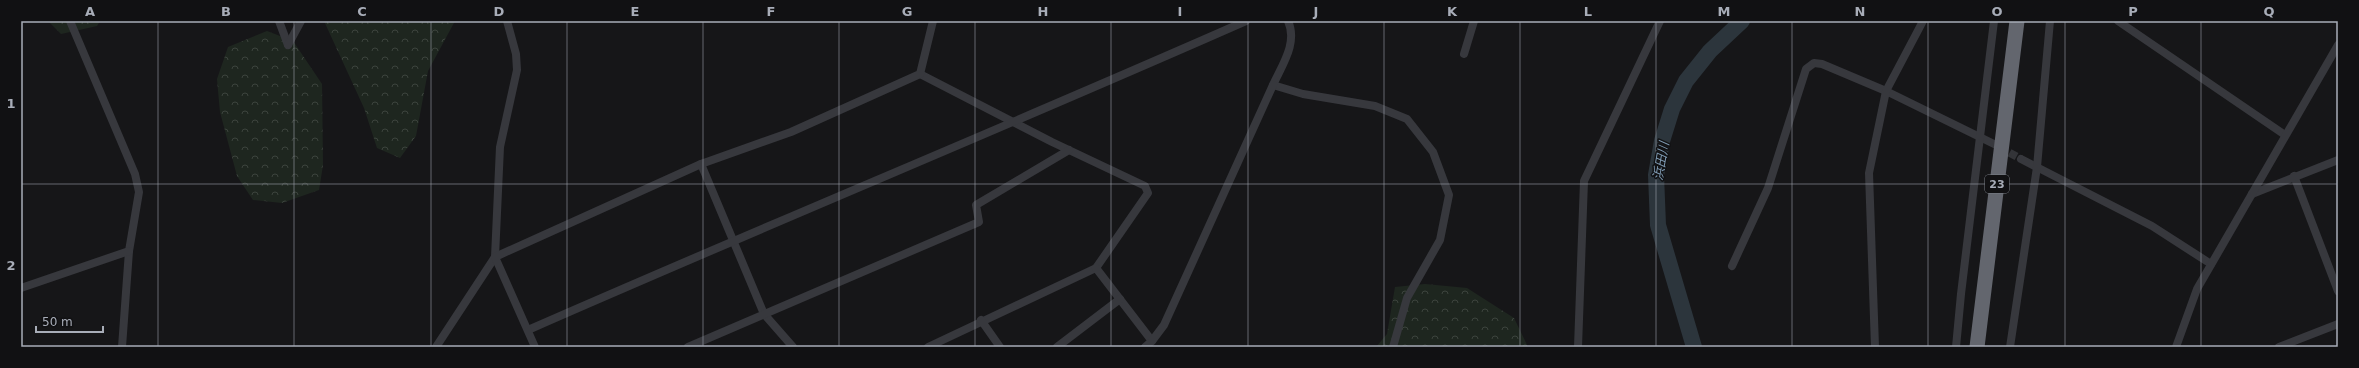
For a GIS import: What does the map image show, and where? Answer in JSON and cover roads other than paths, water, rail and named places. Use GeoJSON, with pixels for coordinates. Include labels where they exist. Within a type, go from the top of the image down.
{"type":"FeatureCollection","features":[{"type":"Feature","properties":{"kind":"highway","name":"23"},"geometry":{"type":"LineString","coordinates":[[1977,347],[2017,21]]}},
{"type":"Feature","properties":{"kind":"street"},"geometry":{"type":"LineString","coordinates":[[70,21],[135,174],[139,192],[129,251],[122,347]]}},
{"type":"Feature","properties":{"kind":"street"},"geometry":{"type":"LineString","coordinates":[[279,21],[288,45],[301,21]]}},
{"type":"Feature","properties":{"kind":"street"},"geometry":{"type":"LineString","coordinates":[[507,21],[516,54],[517,70],[516,85],[500,148],[495,257],[535,347]]}},
{"type":"Feature","properties":{"kind":"street"},"geometry":{"type":"LineString","coordinates":[[920,74],[933,21]]}},
{"type":"Feature","properties":{"kind":"street"},"geometry":{"type":"LineString","coordinates":[[528,330],[733,240],[1015,122],[1246,21]]}},
{"type":"Feature","properties":{"kind":"street"},"geometry":{"type":"LineString","coordinates":[[1145,347],[1152,341],[1164,325],[1290,48],[1292,31],[1288,21]]}},
{"type":"Feature","properties":{"kind":"street"},"geometry":{"type":"LineString","coordinates":[[1464,54],[1474,21]]}},
{"type":"Feature","properties":{"kind":"street"},"geometry":{"type":"LineString","coordinates":[[1578,347],[1584,181],[1587,170],[1660,21]]}},
{"type":"Feature","properties":{"kind":"street"},"geometry":{"type":"LineString","coordinates":[[1875,347],[1869,173],[1886,91],[1923,21]]}},
{"type":"Feature","properties":{"kind":"street"},"geometry":{"type":"LineString","coordinates":[[1956,347],[1994,21]]}},
{"type":"Feature","properties":{"kind":"street"},"geometry":{"type":"LineString","coordinates":[[2010,347],[2037,168],[2050,21]]}},
{"type":"Feature","properties":{"kind":"street"},"geometry":{"type":"LineString","coordinates":[[2118,21],[2285,135]]}},
{"type":"Feature","properties":{"kind":"street"},"geometry":{"type":"LineString","coordinates":[[2176,347],[2197,289],[2338,45]]}},
{"type":"Feature","properties":{"kind":"street"},"geometry":{"type":"LineString","coordinates":[[1732,266],[1768,188],[1806,69],[1814,63],[1822,64],[1886,91],[1994,144]]}},
{"type":"Feature","properties":{"kind":"street"},"geometry":{"type":"LineString","coordinates":[[436,347],[495,257],[701,164],[791,132],[920,74]]}},
{"type":"Feature","properties":{"kind":"street"},"geometry":{"type":"LineString","coordinates":[[920,74],[1069,150],[1146,186],[1148,193],[1096,268],[981,320],[928,347]]}},
{"type":"Feature","properties":{"kind":"street"},"geometry":{"type":"LineString","coordinates":[[1273,85],[1304,94],[1375,106],[1388,111],[1407,119],[1434,152],[1449,195],[1440,240],[1407,298],[1393,347]]}},
{"type":"Feature","properties":{"kind":"street"},"geometry":{"type":"LineString","coordinates":[[688,347],[979,222],[976,204],[1069,150]]}},
{"type":"Feature","properties":{"kind":"street"},"geometry":{"type":"LineString","coordinates":[[2021,159],[2152,226],[2211,264]]}},
{"type":"Feature","properties":{"kind":"street"},"geometry":{"type":"LineString","coordinates":[[2252,194],[2294,176],[2338,160]]}},
{"type":"Feature","properties":{"kind":"street"},"geometry":{"type":"LineString","coordinates":[[701,164],[764,314],[793,347]]}},
{"type":"Feature","properties":{"kind":"street"},"geometry":{"type":"LineString","coordinates":[[2294,176],[2338,291]]}},
{"type":"Feature","properties":{"kind":"street"},"geometry":{"type":"LineString","coordinates":[[21,288],[129,251]]}},
{"type":"Feature","properties":{"kind":"street"},"geometry":{"type":"LineString","coordinates":[[1096,268],[1152,341]]}},
{"type":"Feature","properties":{"kind":"street"},"geometry":{"type":"LineString","coordinates":[[1056,347],[1120,299]]}},
{"type":"Feature","properties":{"kind":"street"},"geometry":{"type":"LineString","coordinates":[[981,320],[1000,347]]}},
{"type":"Feature","properties":{"kind":"street"},"geometry":{"type":"LineString","coordinates":[[2279,347],[2338,324]]}},
{"type":"Feature","properties":{"kind":"waterway","name":"浜田川"},"geometry":{"type":"LineString","coordinates":[[1694,347],[1658,225],[1656,175],[1662,141],[1672,109],[1686,81],[1710,51],[1742,21]]}},
{"type":"Feature","properties":{"kind":"tunnel"},"geometry":{"type":"LineString","coordinates":[[1999,147],[2021,159]]}}]}
